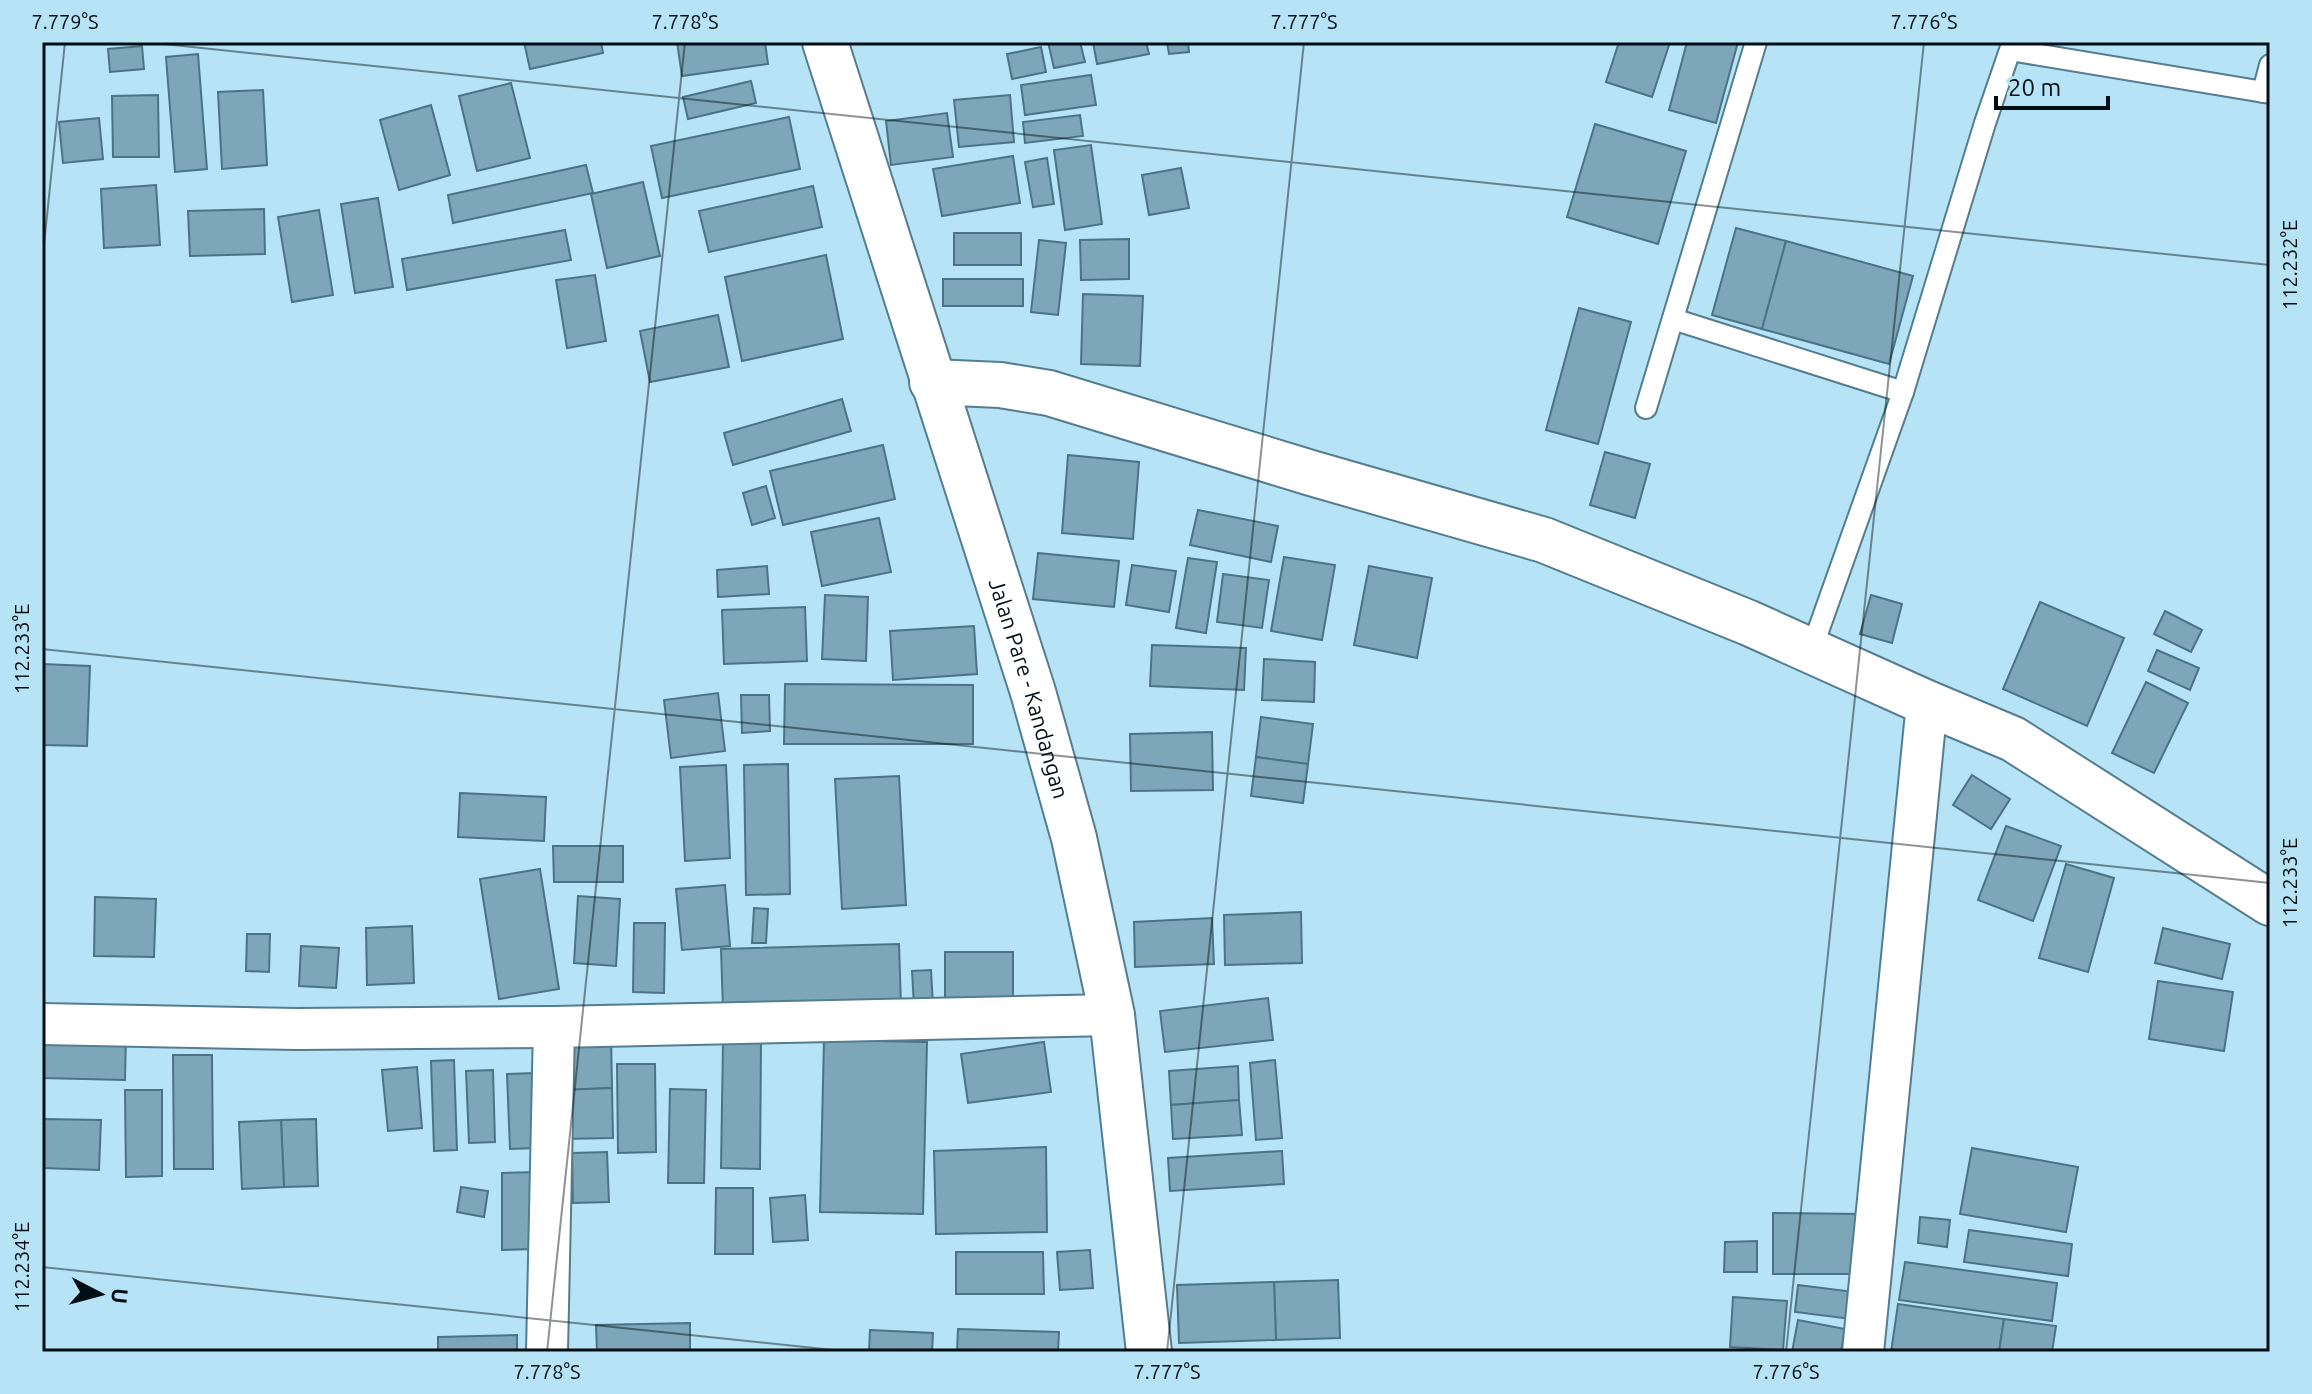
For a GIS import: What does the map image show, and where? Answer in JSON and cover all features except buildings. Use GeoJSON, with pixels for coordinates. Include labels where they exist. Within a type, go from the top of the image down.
{"type":"FeatureCollection","features":[{"type":"Feature","properties":{"kind":"street","name":"Jalan Pare - Kandangan"},"geometry":{"type":"LineString","coordinates":[[825,42],[1033,692],[1074,838],[1112,1015],[1149,1352]]}},
{"type":"Feature","properties":{"kind":"street"},"geometry":{"type":"LineString","coordinates":[[932,382],[1000,385],[1049,393],[1544,540],[1749,623],[2013,739],[2270,903]]}},
{"type":"Feature","properties":{"kind":"street"},"geometry":{"type":"LineString","coordinates":[[1863,1352],[1927,703]]}},
{"type":"Feature","properties":{"kind":"street"},"geometry":{"type":"LineString","coordinates":[[42,1024],[297,1029],[554,1027],[1112,1015]]}},
{"type":"Feature","properties":{"kind":"street"},"geometry":{"type":"LineString","coordinates":[[547,1352],[554,1027]]}},
{"type":"Feature","properties":{"kind":"lane"},"geometry":{"type":"LineString","coordinates":[[1646,408],[1756,42]]}},
{"type":"Feature","properties":{"kind":"lane"},"geometry":{"type":"LineString","coordinates":[[1991,42],[2010,50],[2266,93],[2270,65]]}},
{"type":"Feature","properties":{"kind":"lane"},"geometry":{"type":"LineString","coordinates":[[1811,651],[1903,392],[2010,50]]}},
{"type":"Feature","properties":{"kind":"lane"},"geometry":{"type":"LineString","coordinates":[[1673,319],[1903,392]]}}]}
